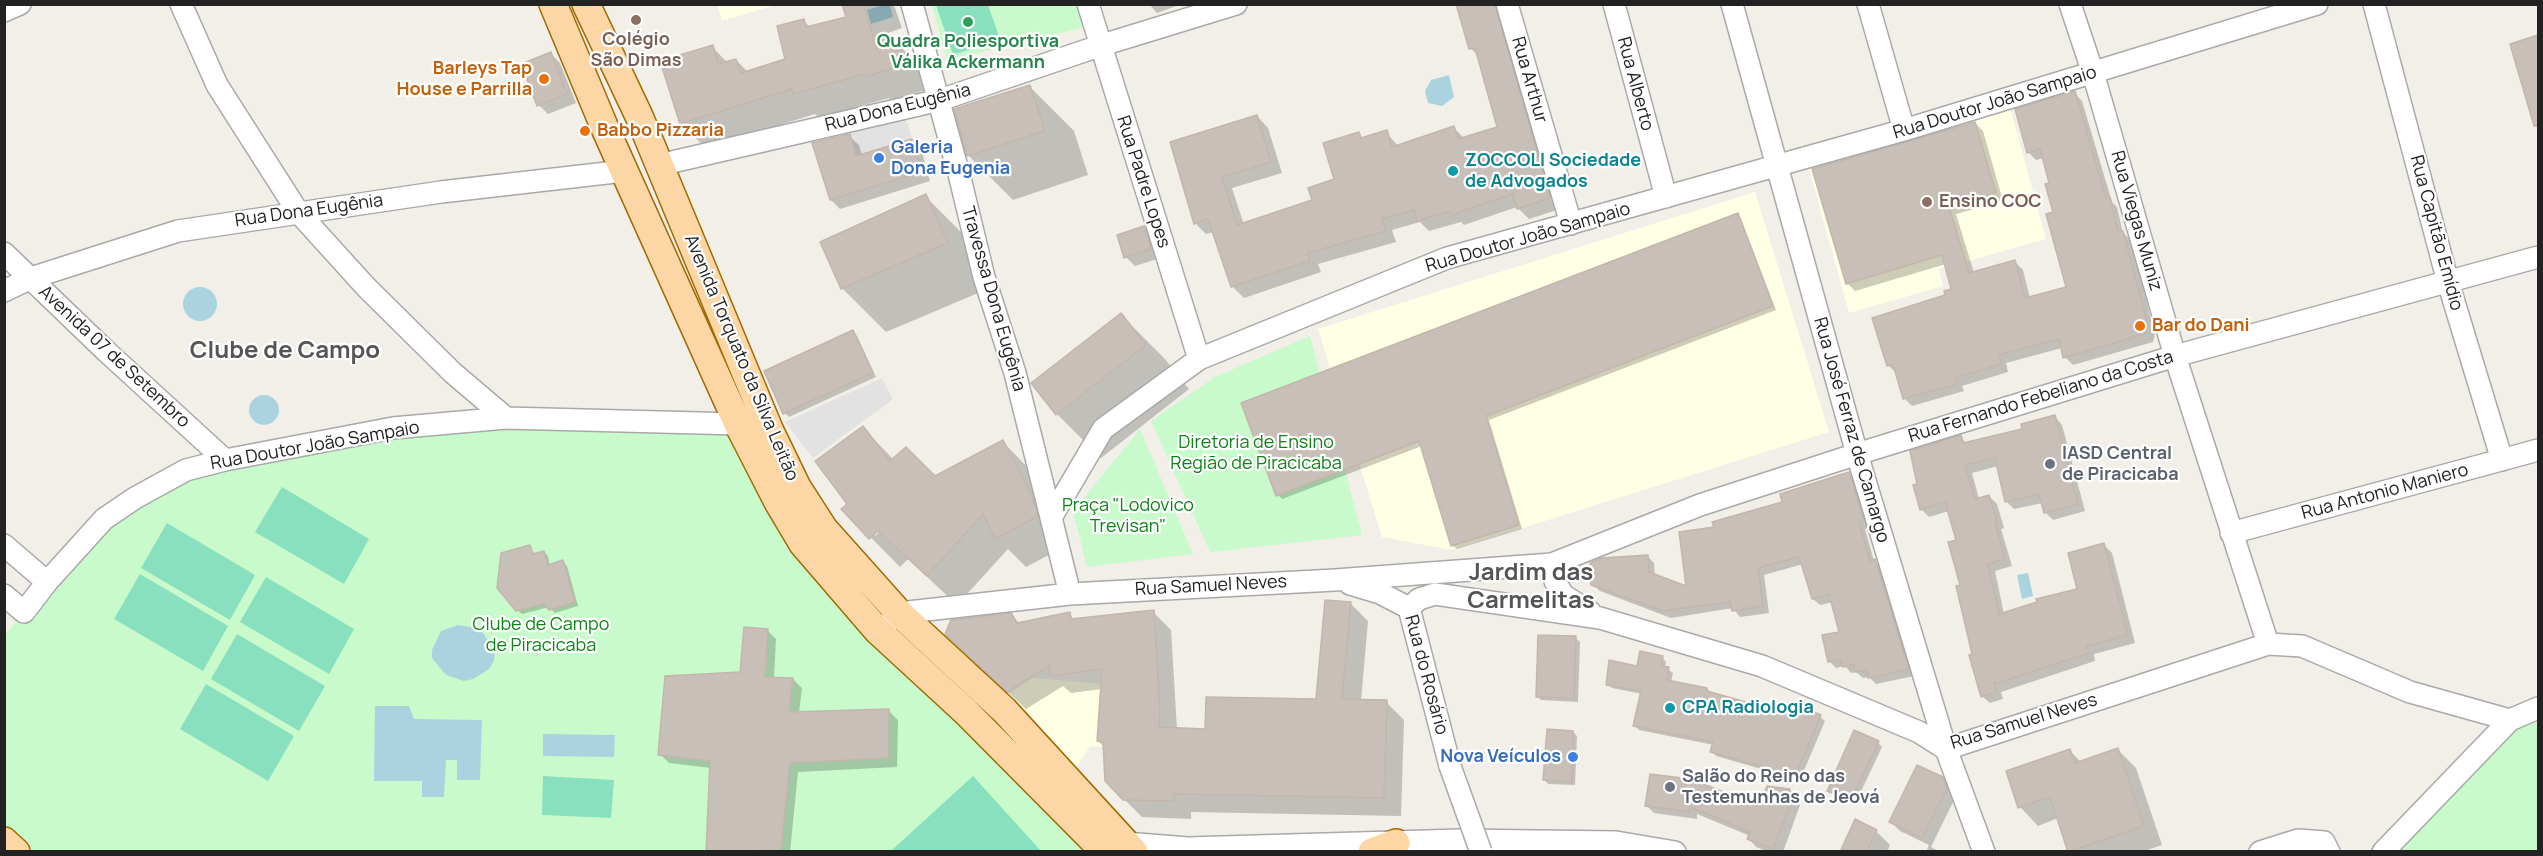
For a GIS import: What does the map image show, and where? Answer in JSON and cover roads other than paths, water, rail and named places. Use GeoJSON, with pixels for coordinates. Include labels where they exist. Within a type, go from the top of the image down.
{"type":"FeatureCollection","features":[{"type":"Feature","properties":{"kind":"main road","name":"Avenida Torquato da Silva Leitão"},"geometry":{"type":"LineString","coordinates":[[553,4],[604,126],[738,424],[803,544],[877,630],[966,712],[1099,846],[1120,849]]}},
{"type":"Feature","properties":{"kind":"main road","name":"Avenida Torquato da Silva Leitão"},"geometry":{"type":"LineString","coordinates":[[586,4],[639,116],[769,429],[797,487],[824,529],[900,613],[1004,710],[1120,849]]}},
{"type":"Feature","properties":{"kind":"main road"},"geometry":{"type":"LineString","coordinates":[[604,126],[621,150],[659,165]]}},
{"type":"Feature","properties":{"kind":"main road"},"geometry":{"type":"LineString","coordinates":[[4,841],[16,852]]}},
{"type":"Feature","properties":{"kind":"street"},"geometry":{"type":"LineString","coordinates":[[4,11],[20,4]]}},
{"type":"Feature","properties":{"kind":"street"},"geometry":{"type":"LineString","coordinates":[[181,4],[217,85],[298,212],[366,287],[453,373],[506,418]]}},
{"type":"Feature","properties":{"kind":"street","name":"Travessa Dona Eugênia"},"geometry":{"type":"LineString","coordinates":[[912,4],[984,276],[1015,373],[1070,594]]}},
{"type":"Feature","properties":{"kind":"street","name":"Rua Padre Lopes"},"geometry":{"type":"LineString","coordinates":[[1088,4],[1199,359]]}},
{"type":"Feature","properties":{"kind":"street","name":"Rua Dona Eugênia"},"geometry":{"type":"LineString","coordinates":[[659,165],[939,100],[1099,45],[1236,4]]}},
{"type":"Feature","properties":{"kind":"street","name":"Rua Arthur"},"geometry":{"type":"LineString","coordinates":[[1507,4],[1571,224]]}},
{"type":"Feature","properties":{"kind":"street","name":"Rua Alberto"},"geometry":{"type":"LineString","coordinates":[[1614,4],[1666,197]]}},
{"type":"Feature","properties":{"kind":"street","name":"Rua José Ferraz de Camargo"},"geometry":{"type":"LineString","coordinates":[[1732,4],[1857,454],[1946,749],[1984,852]]}},
{"type":"Feature","properties":{"kind":"street"},"geometry":{"type":"LineString","coordinates":[[1868,4],[1904,130]]}},
{"type":"Feature","properties":{"kind":"street","name":"Rua Viegas Muniz"},"geometry":{"type":"LineString","coordinates":[[2070,4],[2175,356],[2268,644]]}},
{"type":"Feature","properties":{"kind":"street","name":"Rua Doutor João Sampaio"},"geometry":{"type":"LineString","coordinates":[[1052,516],[1103,429],[1199,359],[1447,258],[1904,130],[2317,4]]}},
{"type":"Feature","properties":{"kind":"street","name":"Rua Capitão Emídio"},"geometry":{"type":"LineString","coordinates":[[2374,4],[2448,282],[2502,460]]}},
{"type":"Feature","properties":{"kind":"street","name":"Rua Dona Eugênia"},"geometry":{"type":"LineString","coordinates":[[4,291],[31,278],[178,231],[441,192],[624,171]]}},
{"type":"Feature","properties":{"kind":"street","name":"Avenida 07 de Setembro"},"geometry":{"type":"LineString","coordinates":[[4,253],[107,352],[225,460]]}},
{"type":"Feature","properties":{"kind":"street","name":"Rua Fernando Febeliano da Costa"},"geometry":{"type":"LineString","coordinates":[[1552,564],[1700,505],[1857,454],[2175,356],[2538,257]]}},
{"type":"Feature","properties":{"kind":"street","name":"Rua Doutor João Sampaio"},"geometry":{"type":"LineString","coordinates":[[4,595],[24,612],[47,582],[104,519],[135,498],[186,470],[225,460],[393,428],[506,418],[738,424],[769,429]]}},
{"type":"Feature","properties":{"kind":"street","name":"Rua Antonio Maniero"},"geometry":{"type":"LineString","coordinates":[[2231,532],[2538,450]]}},
{"type":"Feature","properties":{"kind":"street"},"geometry":{"type":"LineString","coordinates":[[4,545],[47,582]]}},
{"type":"Feature","properties":{"kind":"street"},"geometry":{"type":"LineString","coordinates":[[1552,564],[1554,581],[1563,595],[1572,603],[1600,618]]}},
{"type":"Feature","properties":{"kind":"street","name":"Rua Samuel Neves"},"geometry":{"type":"LineString","coordinates":[[900,613],[1070,594],[1335,580],[1552,564]]}},
{"type":"Feature","properties":{"kind":"street","name":"Rua do Rosário"},"geometry":{"type":"LineString","coordinates":[[1335,580],[1380,593],[1409,608],[1450,766],[1481,852]]}},
{"type":"Feature","properties":{"kind":"street","name":"Rua Samuel Neves"},"geometry":{"type":"LineString","coordinates":[[1409,608],[1419,599],[1435,594],[1600,618],[1762,666],[1919,732],[1946,749],[2268,644],[2302,646],[2410,692],[2510,720]]}},
{"type":"Feature","properties":{"kind":"street"},"geometry":{"type":"LineString","coordinates":[[877,630],[900,613]]}},
{"type":"Feature","properties":{"kind":"street"},"geometry":{"type":"LineString","coordinates":[[2383,852],[2510,720],[2538,708]]}},
{"type":"Feature","properties":{"kind":"street"},"geometry":{"type":"LineString","coordinates":[[1120,849],[1262,844],[1384,847],[1461,840],[1616,842],[1675,852]]}},
{"type":"Feature","properties":{"kind":"street"},"geometry":{"type":"LineString","coordinates":[[2260,852],[2298,840],[2324,842],[2329,852]]}},
{"type":"Feature","properties":{"kind":"water"},"geometry":{"type":"Polygon","coordinates":[[[886,4],[890,5],[893,17],[871,24],[867,10],[886,4]]]}},
{"type":"Feature","properties":{"kind":"water"},"geometry":{"type":"Polygon","coordinates":[[[1449,75],[1454,97],[1442,106],[1428,103],[1425,91],[1431,80],[1449,75]]]}},
{"type":"Feature","properties":{"kind":"water"},"geometry":{"type":"Polygon","coordinates":[[[200,287],[212,292],[217,304],[212,316],[200,321],[188,316],[183,304],[188,292],[200,287]]]}},
{"type":"Feature","properties":{"kind":"water"},"geometry":{"type":"Polygon","coordinates":[[[264,395],[270,396],[278,404],[278,416],[270,424],[264,425],[258,424],[250,416],[249,410],[250,404],[258,396],[264,395]]]}},
{"type":"Feature","properties":{"kind":"water"},"geometry":{"type":"Polygon","coordinates":[[[2028,573],[2033,596],[2022,599],[2017,575],[2028,573]]]}},
{"type":"Feature","properties":{"kind":"water"},"geometry":{"type":"Polygon","coordinates":[[[458,625],[476,628],[483,633],[495,650],[494,661],[489,669],[473,679],[464,681],[446,675],[432,658],[432,650],[441,631],[458,625]]]}},
{"type":"Feature","properties":{"kind":"water"},"geometry":{"type":"Polygon","coordinates":[[[375,706],[409,706],[414,719],[482,720],[480,780],[457,780],[457,760],[446,760],[444,797],[422,797],[422,781],[374,781],[375,706]]]}},
{"type":"Feature","properties":{"kind":"water"},"geometry":{"type":"Polygon","coordinates":[[[543,734],[615,735],[614,757],[543,756],[543,734]]]}},
{"type":"Feature","properties":{"kind":"place","name":"Colégio São Dimas"},"geometry":{"type":"Point","coordinates":[636,20]}},
{"type":"Feature","properties":{"kind":"place","name":"Quadra Poliesportiva Válika Ackermann"},"geometry":{"type":"Point","coordinates":[968,22]}},
{"type":"Feature","properties":{"kind":"place","name":"Barleys Tap House e Parrilla"},"geometry":{"type":"Point","coordinates":[544,79]}},
{"type":"Feature","properties":{"kind":"place","name":"Babbo Pizzaria"},"geometry":{"type":"Point","coordinates":[585,131]}},
{"type":"Feature","properties":{"kind":"place","name":"Galeria Dona Eugenia"},"geometry":{"type":"Point","coordinates":[879,158]}},
{"type":"Feature","properties":{"kind":"place","name":"ZOCCOLI Sociedade de Advogados"},"geometry":{"type":"Point","coordinates":[1453,171]}},
{"type":"Feature","properties":{"kind":"place","name":"Ensino COC"},"geometry":{"type":"Point","coordinates":[1927,202]}},
{"type":"Feature","properties":{"kind":"place","name":"Bar do Dani"},"geometry":{"type":"Point","coordinates":[2140,326]}},
{"type":"Feature","properties":{"kind":"place","name":"IASD Central de Piracicaba"},"geometry":{"type":"Point","coordinates":[2050,464]}},
{"type":"Feature","properties":{"kind":"place","name":"CPA Radiologia"},"geometry":{"type":"Point","coordinates":[1670,708]}},
{"type":"Feature","properties":{"kind":"place","name":"Nova Veículos"},"geometry":{"type":"Point","coordinates":[1573,757]}},
{"type":"Feature","properties":{"kind":"place","name":"Salão do Reino das Testemunhas de Jeová"},"geometry":{"type":"Point","coordinates":[1670,787]}},
{"type":"Feature","properties":{"kind":"district","name":"Clube de Campo"},"geometry":{"type":"Point","coordinates":[285,351]}},
{"type":"Feature","properties":{"kind":"district","name":"Jardim das Carmelitas"},"geometry":{"type":"Point","coordinates":[1531,587]}},
{"type":"Feature","properties":{"kind":"park label","name":"Diretoria de Ensino Região de Piracicaba"},"geometry":{"type":"Point","coordinates":[1256,453]}},
{"type":"Feature","properties":{"kind":"park label","name":"Praça \"Lodovico Trevisan\""},"geometry":{"type":"Point","coordinates":[1128,516]}},
{"type":"Feature","properties":{"kind":"park label","name":"Clube de Campo de Piracicaba"},"geometry":{"type":"Point","coordinates":[541,635]}}]}
